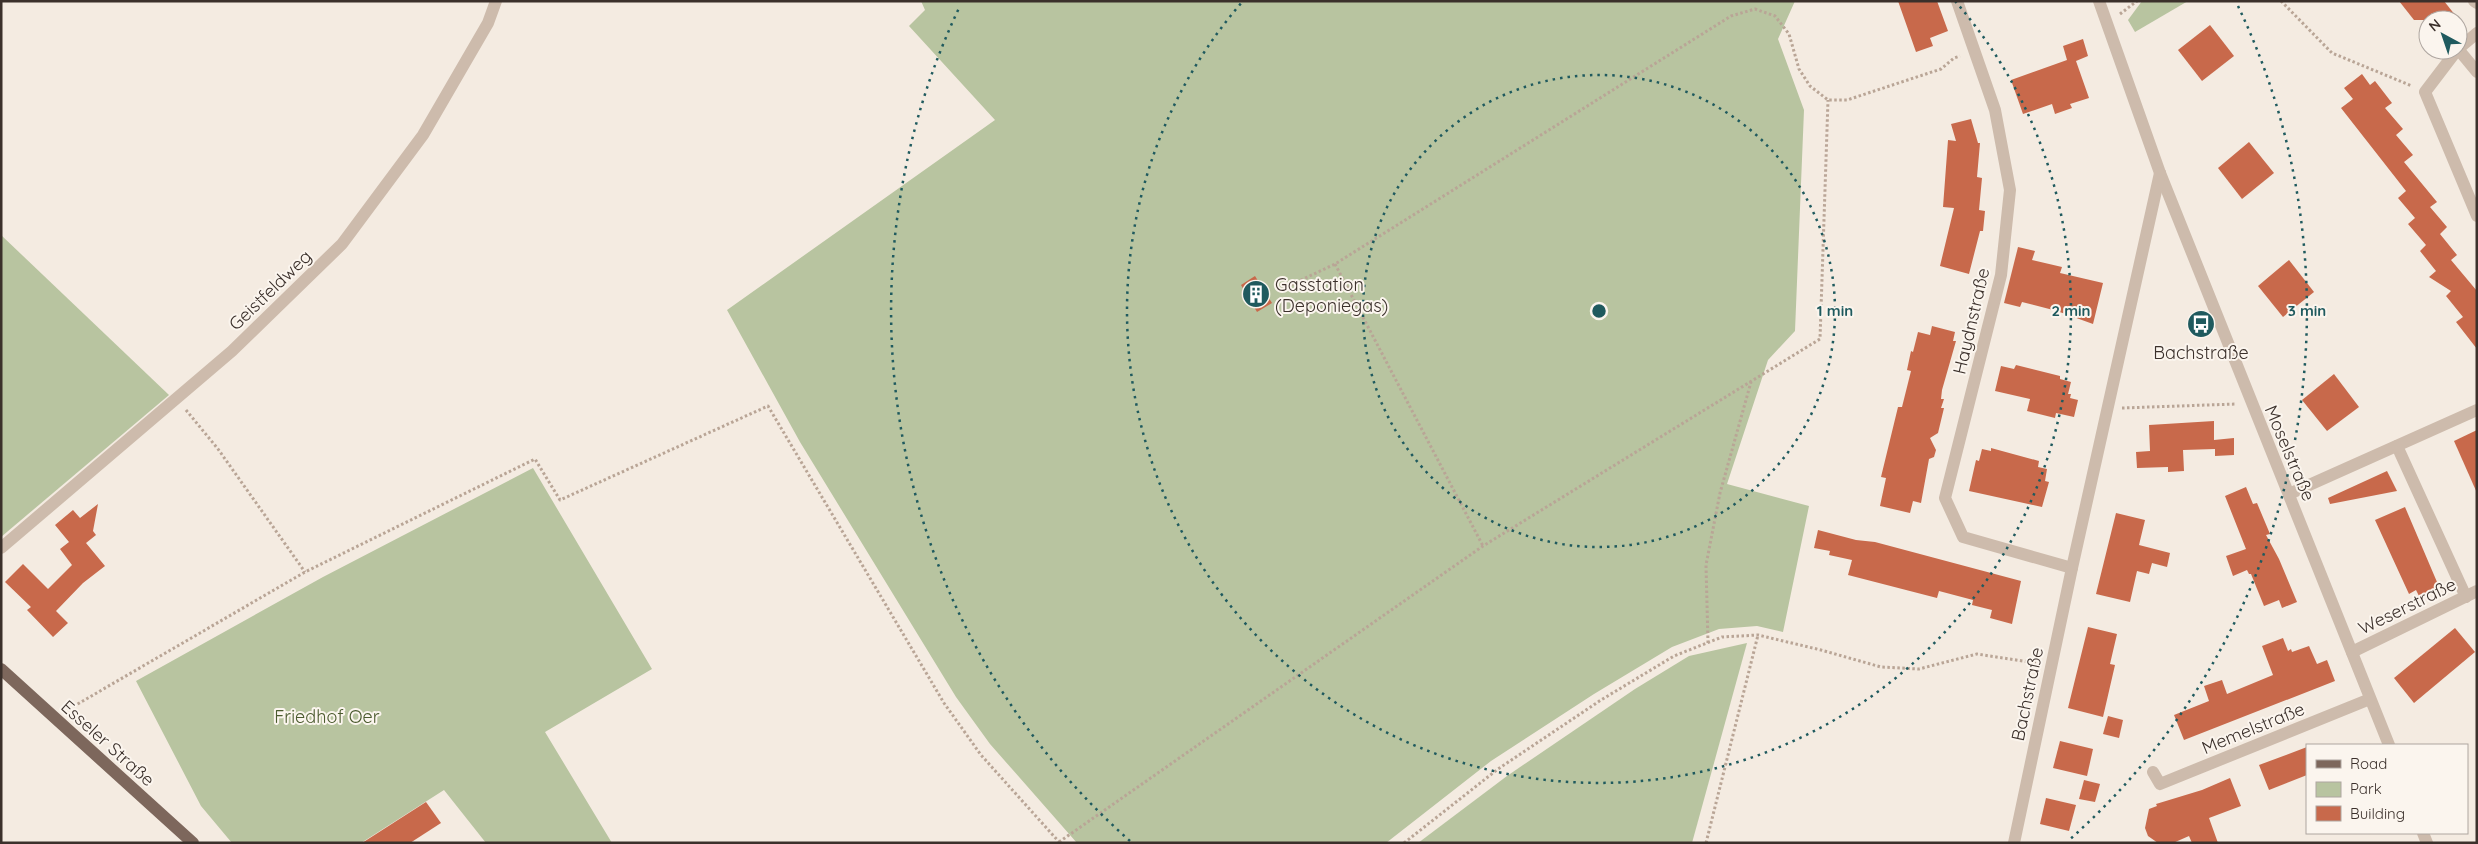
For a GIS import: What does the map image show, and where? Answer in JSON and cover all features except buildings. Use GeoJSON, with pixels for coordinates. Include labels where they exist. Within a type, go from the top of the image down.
{"type":"FeatureCollection","features":[{"type":"Feature","properties":{"kind":"main road","name":"Esseler Straße"},"geometry":{"type":"LineString","coordinates":[[1,669],[193,843]]}},
{"type":"Feature","properties":{"kind":"street","name":"Geistfeldweg"},"geometry":{"type":"LineString","coordinates":[[1,548],[232,351],[342,244],[423,135],[488,23],[496,1]]}},
{"type":"Feature","properties":{"kind":"street","name":"Haydnstraße"},"geometry":{"type":"LineString","coordinates":[[1957,1],[1995,110],[2010,190],[2001,275],[1945,498],[1963,537],[2072,568]]}},
{"type":"Feature","properties":{"kind":"street"},"geometry":{"type":"LineString","coordinates":[[2099,1],[2160,173]]}},
{"type":"Feature","properties":{"kind":"street"},"geometry":{"type":"LineString","coordinates":[[2450,60],[2425,92],[2477,216]]}},
{"type":"Feature","properties":{"kind":"street"},"geometry":{"type":"LineString","coordinates":[[2467,60],[2477,72]]}},
{"type":"Feature","properties":{"kind":"street","name":"Moselstraße"},"geometry":{"type":"LineString","coordinates":[[2160,173],[2389,744]]}},
{"type":"Feature","properties":{"kind":"street","name":"Bachstraße"},"geometry":{"type":"LineString","coordinates":[[2014,843],[2072,568],[2160,173]]}},
{"type":"Feature","properties":{"kind":"street"},"geometry":{"type":"LineString","coordinates":[[2289,494],[2477,410]]}},
{"type":"Feature","properties":{"kind":"street"},"geometry":{"type":"LineString","coordinates":[[2397,446],[2471,594]]}},
{"type":"Feature","properties":{"kind":"street","name":"Weserstraße"},"geometry":{"type":"LineString","coordinates":[[2352,652],[2471,594]]}},
{"type":"Feature","properties":{"kind":"street","name":"Memelstraße"},"geometry":{"type":"LineString","coordinates":[[2153,772],[2160,784],[2370,700]]}},
{"type":"Feature","properties":{"kind":"path"},"geometry":{"type":"LineString","coordinates":[[2107,23],[2137,1]]}},
{"type":"Feature","properties":{"kind":"path"},"geometry":{"type":"LineString","coordinates":[[2280,1],[2332,53],[2425,92]]}},
{"type":"Feature","properties":{"kind":"path"},"geometry":{"type":"LineString","coordinates":[[1278,291],[1335,264],[1731,16],[1755,9],[1775,16],[1789,34],[1799,69],[1810,86],[1828,100],[1847,100],[1941,69],[1954,58],[1975,52]]}},
{"type":"Feature","properties":{"kind":"path"},"geometry":{"type":"LineString","coordinates":[[54,718],[305,572],[535,459],[560,500],[768,406],[944,703],[981,754],[1060,842],[1483,546],[1820,339],[1828,100]]}},
{"type":"Feature","properties":{"kind":"path"},"geometry":{"type":"LineString","coordinates":[[1335,264],[1483,546]]}},
{"type":"Feature","properties":{"kind":"path"},"geometry":{"type":"LineString","coordinates":[[1708,643],[1706,565],[1720,493],[1751,382]]}},
{"type":"Feature","properties":{"kind":"path"},"geometry":{"type":"LineString","coordinates":[[176,398],[218,449],[305,572]]}},
{"type":"Feature","properties":{"kind":"path"},"geometry":{"type":"LineString","coordinates":[[2107,408],[2251,404]]}},
{"type":"Feature","properties":{"kind":"path"},"geometry":{"type":"LineString","coordinates":[[1706,843],[1758,635]]}},
{"type":"Feature","properties":{"kind":"path"},"geometry":{"type":"LineString","coordinates":[[1404,843],[1498,769],[1601,700],[1674,656],[1722,637],[1758,635],[1822,650],[1880,667],[1919,669],[1977,654],[2051,666]]}},
{"type":"Feature","properties":{"kind":"green space"},"geometry":{"type":"Polygon","coordinates":[[[921,1],[1795,1],[1778,39],[1804,110],[1795,331],[1768,360],[1727,484],[1809,506],[1783,632],[1757,626],[1719,629],[1672,647],[1594,694],[1491,761],[1386,843],[1077,843],[990,744],[956,697],[800,442],[727,310],[995,120],[909,26],[925,10],[921,1]]]}},
{"type":"Feature","properties":{"kind":"green space"},"geometry":{"type":"Polygon","coordinates":[[[2142,1],[2188,1],[2135,32],[2128,20],[2142,1]]]}},
{"type":"Feature","properties":{"kind":"green space"},"geometry":{"type":"Polygon","coordinates":[[[1,235],[169,395],[1,537],[1,235]]]}},
{"type":"Feature","properties":{"kind":"green space","name":"Friedhof Oer"},"geometry":{"type":"Polygon","coordinates":[[[533,468],[652,669],[545,732],[612,843],[486,843],[444,790],[361,843],[232,843],[201,806],[136,681],[323,577],[533,468]]]}},
{"type":"Feature","properties":{"kind":"green space"},"geometry":{"type":"Polygon","coordinates":[[[1747,643],[1692,843],[1418,843],[1507,776],[1635,689],[1689,656],[1747,643]]]}},
{"type":"Feature","properties":{"kind":"place","name":"Gasstation (Deponiegas)"},"geometry":{"type":"Point","coordinates":[1256,294]}},
{"type":"Feature","properties":{"kind":"place","name":"Bachstraße"},"geometry":{"type":"Point","coordinates":[2201,324]}}]}
